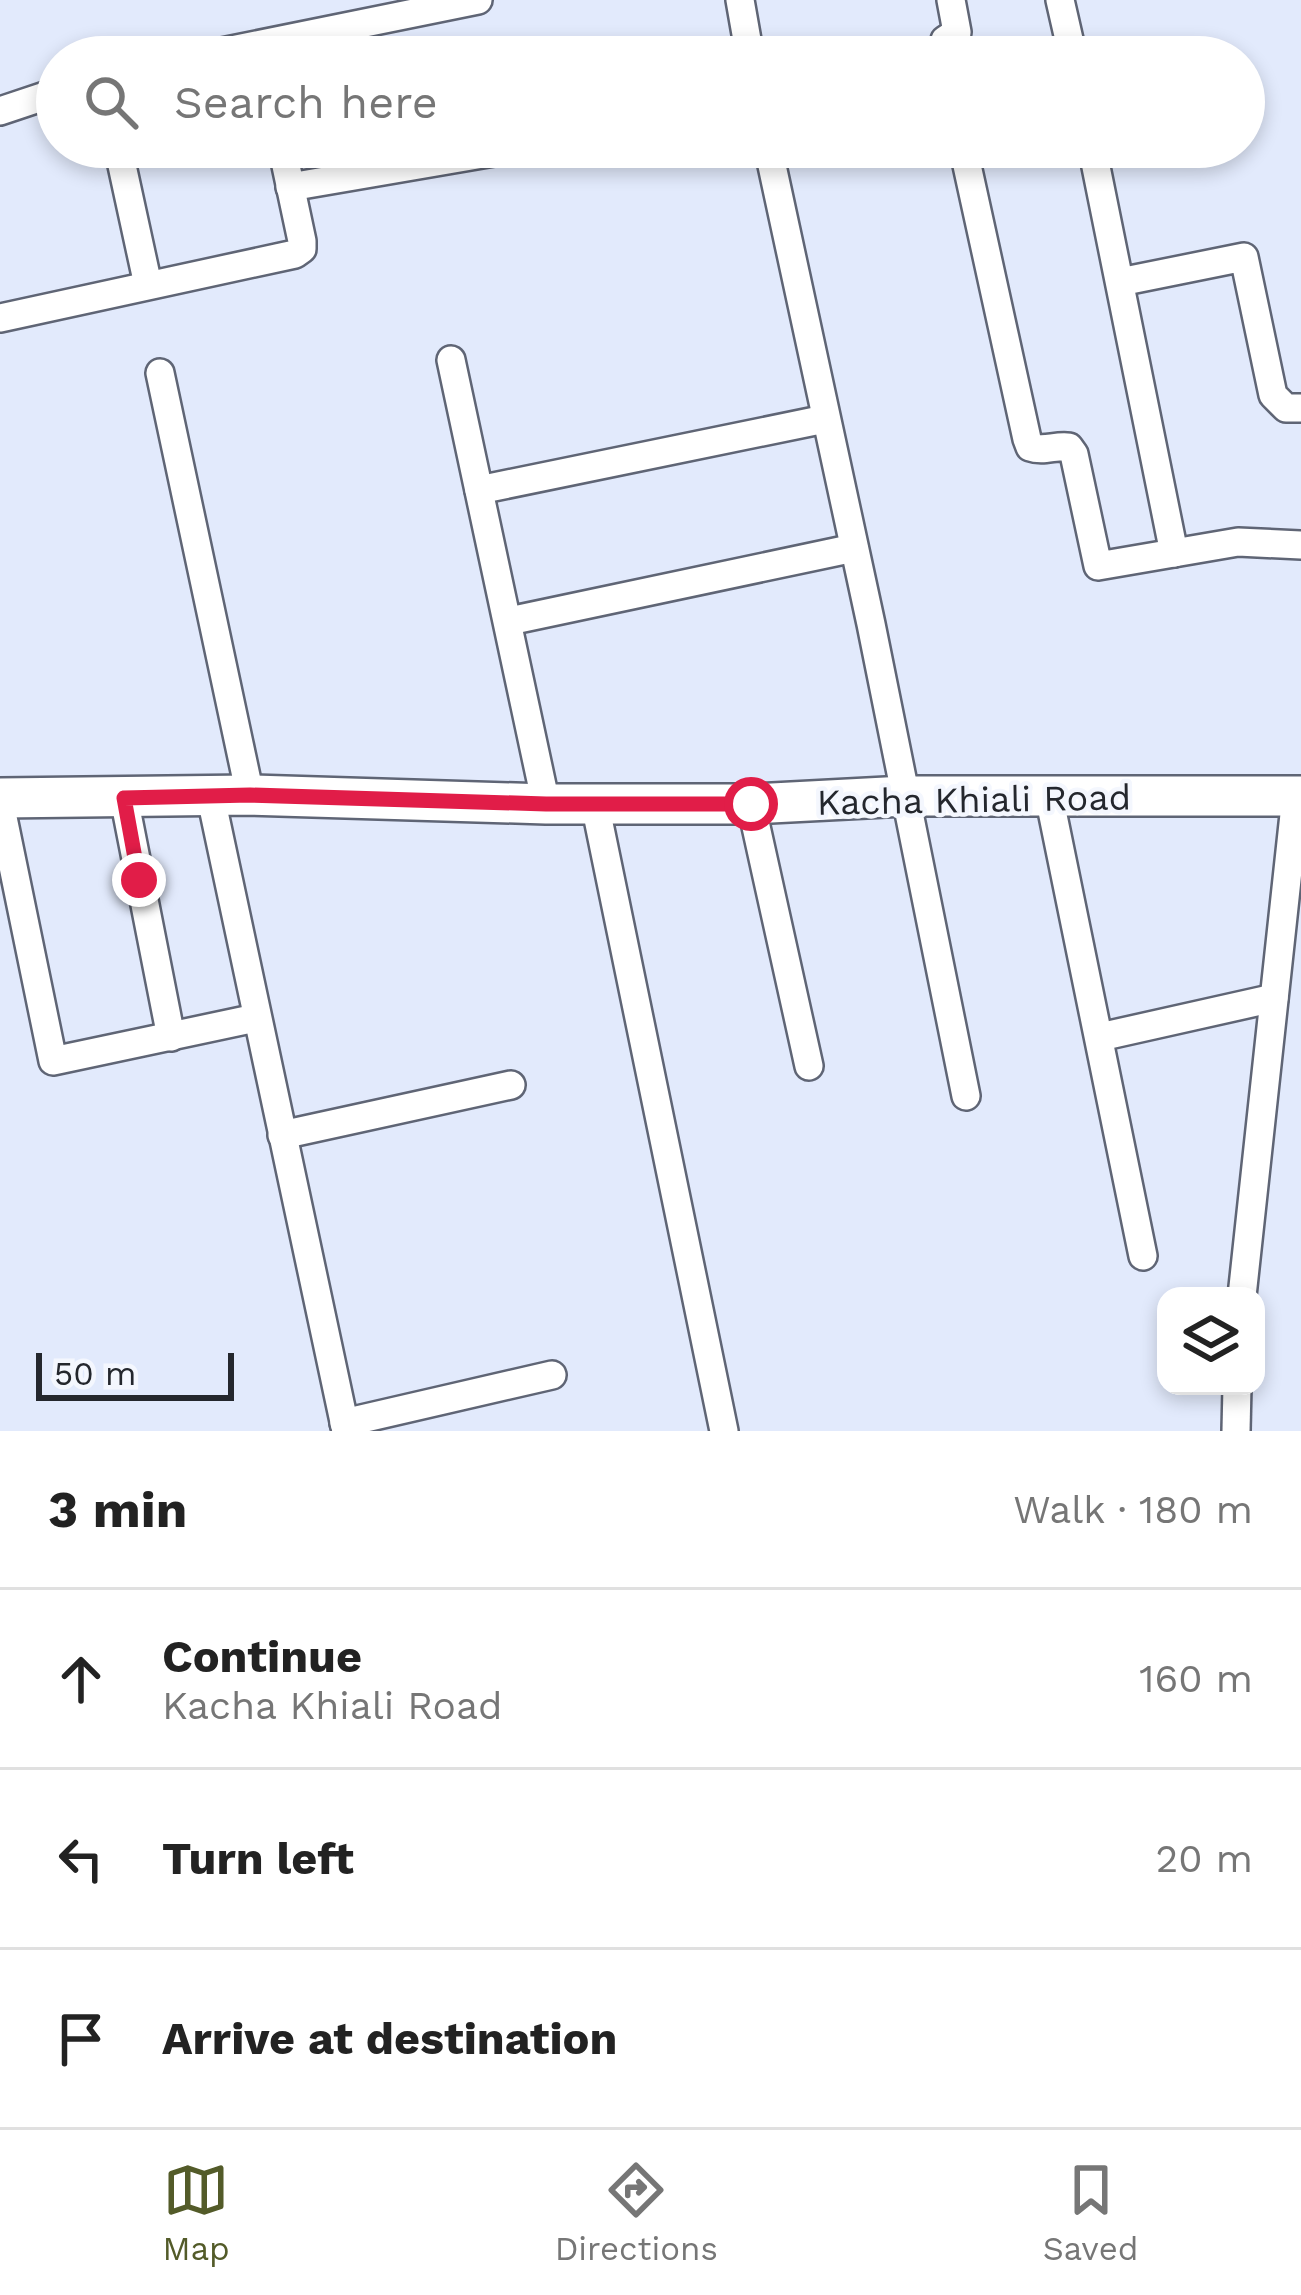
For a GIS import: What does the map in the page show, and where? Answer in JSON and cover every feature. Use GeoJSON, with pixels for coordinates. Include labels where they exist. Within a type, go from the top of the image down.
{"type":"FeatureCollection","features":[{"type":"Feature","properties":{"kind":"street"},"geometry":{"type":"LineString","coordinates":[[323,36],[478,0]]}},
{"type":"Feature","properties":{"kind":"street"},"geometry":{"type":"LineString","coordinates":[[740,0],[746,36]]}},
{"type":"Feature","properties":{"kind":"street"},"geometry":{"type":"LineString","coordinates":[[951,0],[957,32],[953,36]]}},
{"type":"Feature","properties":{"kind":"street"},"geometry":{"type":"LineString","coordinates":[[1060,0],[1068,36]]}},
{"type":"Feature","properties":{"kind":"street"},"geometry":{"type":"LineString","coordinates":[[0,111],[36,99]]}},
{"type":"Feature","properties":{"kind":"street"},"geometry":{"type":"LineString","coordinates":[[123,168],[148,285]]}},
{"type":"Feature","properties":{"kind":"street"},"geometry":{"type":"LineString","coordinates":[[0,318],[295,254],[302,249],[302,241],[286,168]]}},
{"type":"Feature","properties":{"kind":"street"},"geometry":{"type":"LineString","coordinates":[[290,187],[401,168]]}},
{"type":"Feature","properties":{"kind":"street"},"geometry":{"type":"LineString","coordinates":[[773,168],[966,1096]]}},
{"type":"Feature","properties":{"kind":"street"},"geometry":{"type":"LineString","coordinates":[[968,168],[1030,447],[1060,446],[1074,454],[1098,566],[1250,541],[1301,545]]}},
{"type":"Feature","properties":{"kind":"street"},"geometry":{"type":"LineString","coordinates":[[1096,168],[1174,553]]}},
{"type":"Feature","properties":{"kind":"street"},"geometry":{"type":"LineString","coordinates":[[1120,282],[1244,257],[1273,395],[1286,408],[1301,408]]}},
{"type":"Feature","properties":{"kind":"street"},"geometry":{"type":"LineString","coordinates":[[451,360],[546,804]]}},
{"type":"Feature","properties":{"kind":"street"},"geometry":{"type":"LineString","coordinates":[[160,373],[231,796],[256,1018],[345,1427],[552,1376]]}},
{"type":"Feature","properties":{"kind":"street"},"geometry":{"type":"LineString","coordinates":[[479,490],[825,419]]}},
{"type":"Feature","properties":{"kind":"street"},"geometry":{"type":"LineString","coordinates":[[508,621],[854,548]]}},
{"type":"Feature","properties":{"kind":"street","name":"Kacha Khiali Road"},"geometry":{"type":"LineString","coordinates":[[0,800],[231,796],[751,804],[904,796],[1298,796]]}},
{"type":"Feature","properties":{"kind":"street"},"geometry":{"type":"LineString","coordinates":[[1049,796],[1143,1256]]}},
{"type":"Feature","properties":{"kind":"street"},"geometry":{"type":"LineString","coordinates":[[1243,1287],[1298,796]]}},
{"type":"Feature","properties":{"kind":"street"},"geometry":{"type":"LineString","coordinates":[[124,798],[171,1037]]}},
{"type":"Feature","properties":{"kind":"street"},"geometry":{"type":"LineString","coordinates":[[0,800],[53,1061],[256,1018]]}},
{"type":"Feature","properties":{"kind":"street"},"geometry":{"type":"LineString","coordinates":[[595,804],[724,1431]]}},
{"type":"Feature","properties":{"kind":"street"},"geometry":{"type":"LineString","coordinates":[[751,804],[809,1066]]}},
{"type":"Feature","properties":{"kind":"street"},"geometry":{"type":"LineString","coordinates":[[1100,1036],[1274,998]]}},
{"type":"Feature","properties":{"kind":"street"},"geometry":{"type":"LineString","coordinates":[[282,1135],[511,1085]]}},
{"type":"Feature","properties":{"kind":"street"},"geometry":{"type":"LineString","coordinates":[[1236,1431],[1237,1395]]}},
{"type":"Feature","properties":{"kind":"route"},"geometry":{"type":"LineString","coordinates":[[139,880],[124,798],[250,795],[546,804],[751,804]]}}]}
